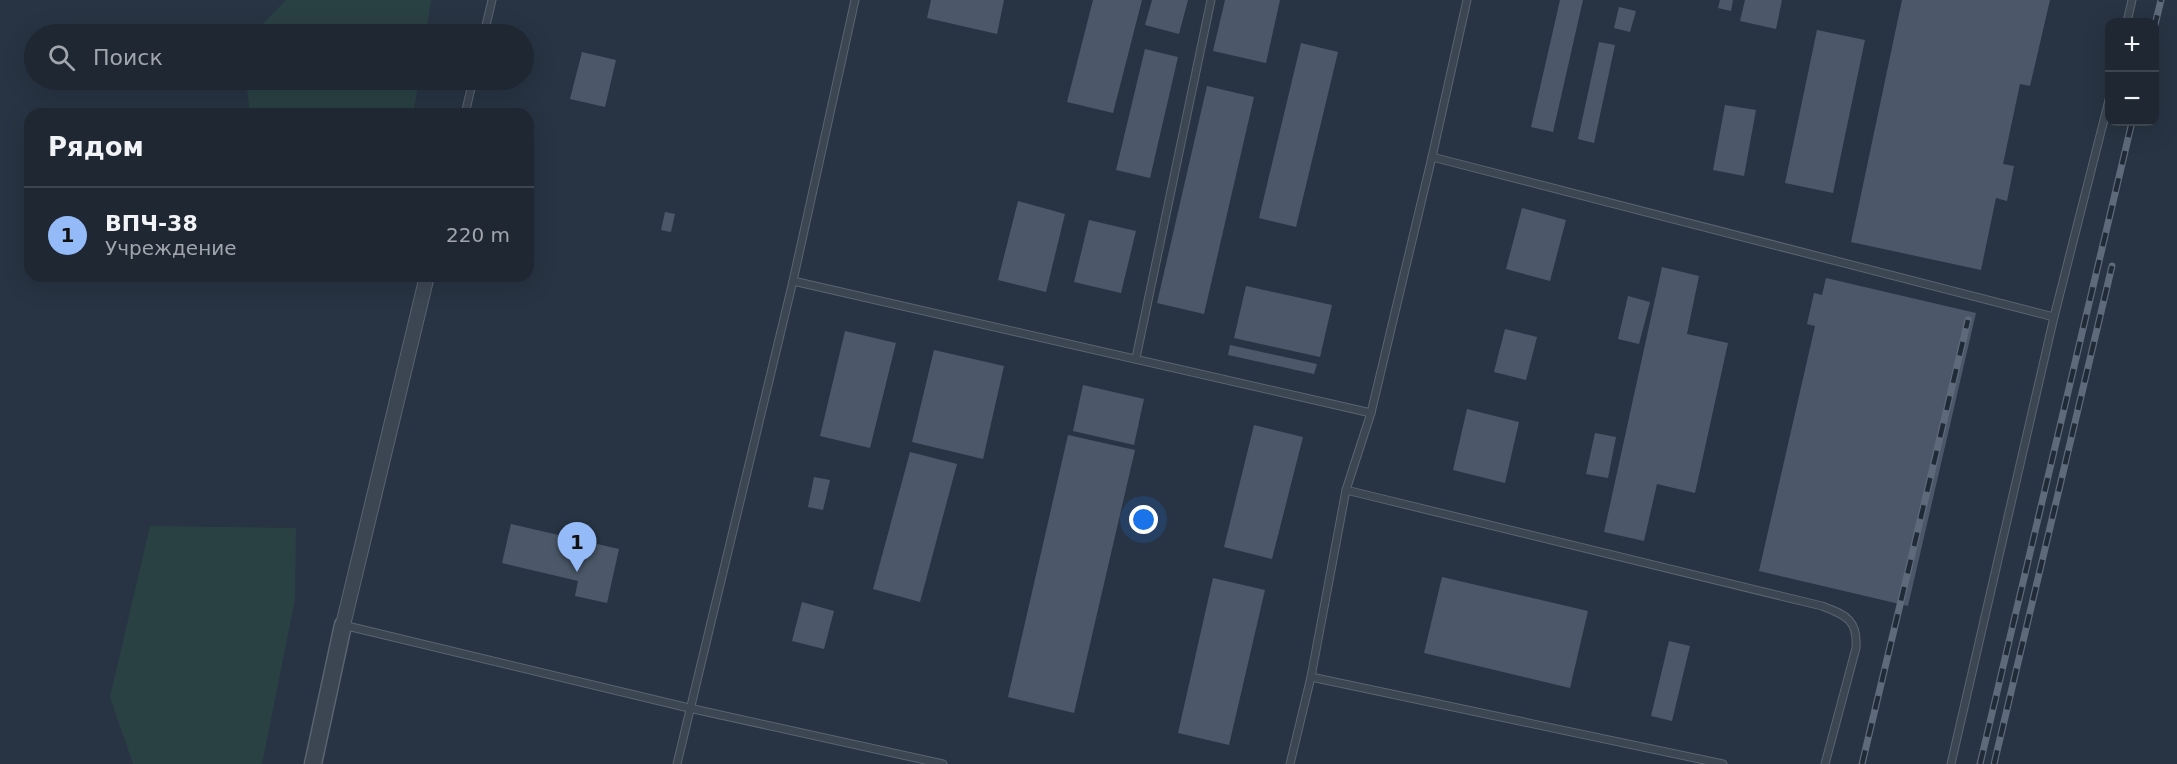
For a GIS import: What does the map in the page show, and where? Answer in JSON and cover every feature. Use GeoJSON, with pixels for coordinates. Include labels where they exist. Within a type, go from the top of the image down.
{"type":"FeatureCollection","features":[{"type":"Feature","properties":{"kind":"street"},"geometry":{"type":"LineString","coordinates":[[313,764],[343,626],[426,282]]}},
{"type":"Feature","properties":{"kind":"lane"},"geometry":{"type":"LineString","coordinates":[[486,24],[492,0]]}},
{"type":"Feature","properties":{"kind":"lane"},"geometry":{"type":"LineString","coordinates":[[677,764],[793,281],[855,0]]}},
{"type":"Feature","properties":{"kind":"lane"},"geometry":{"type":"LineString","coordinates":[[1136,358],[1210,0]]}},
{"type":"Feature","properties":{"kind":"lane"},"geometry":{"type":"LineString","coordinates":[[1290,764],[1311,676],[1346,490],[1371,413],[1467,0]]}},
{"type":"Feature","properties":{"kind":"lane"},"geometry":{"type":"LineString","coordinates":[[2128,18],[2132,0]]}},
{"type":"Feature","properties":{"kind":"lane"},"geometry":{"type":"LineString","coordinates":[[466,108],[471,90]]}},
{"type":"Feature","properties":{"kind":"lane"},"geometry":{"type":"LineString","coordinates":[[1951,764],[2054,317],[2105,112]]}},
{"type":"Feature","properties":{"kind":"lane"},"geometry":{"type":"LineString","coordinates":[[1432,157],[2054,317]]}},
{"type":"Feature","properties":{"kind":"lane"},"geometry":{"type":"LineString","coordinates":[[793,281],[1371,413]]}},
{"type":"Feature","properties":{"kind":"lane"},"geometry":{"type":"LineString","coordinates":[[1346,490],[1839,612],[1852,622],[1857,633],[1856,648],[1825,764]]}},
{"type":"Feature","properties":{"kind":"lane"},"geometry":{"type":"LineString","coordinates":[[343,626],[689,708],[943,764]]}},
{"type":"Feature","properties":{"kind":"lane"},"geometry":{"type":"LineString","coordinates":[[1311,676],[1724,764]]}},
{"type":"Feature","properties":{"kind":"green space"},"geometry":{"type":"Polygon","coordinates":[[[286,0],[431,0],[427,24],[263,24],[286,0]]]}},
{"type":"Feature","properties":{"kind":"green space"},"geometry":{"type":"Polygon","coordinates":[[[247,90],[417,90],[414,108],[249,108],[247,90]]]}},
{"type":"Feature","properties":{"kind":"green space"},"geometry":{"type":"Polygon","coordinates":[[[150,526],[296,528],[295,599],[262,764],[133,764],[110,697],[150,526]]]}},
{"type":"Feature","properties":{"kind":"building"},"geometry":{"type":"Polygon","coordinates":[[[931,0],[1004,0],[997,34],[927,18],[931,0]]]}},
{"type":"Feature","properties":{"kind":"building"},"geometry":{"type":"Polygon","coordinates":[[[1093,0],[1142,0],[1113,113],[1067,102],[1093,0]]]}},
{"type":"Feature","properties":{"kind":"building"},"geometry":{"type":"Polygon","coordinates":[[[1152,0],[1188,0],[1179,34],[1145,25],[1152,0]]]}},
{"type":"Feature","properties":{"kind":"building"},"geometry":{"type":"Polygon","coordinates":[[[1225,0],[1280,0],[1266,63],[1213,51],[1225,0]]]}},
{"type":"Feature","properties":{"kind":"building"},"geometry":{"type":"Polygon","coordinates":[[[1560,0],[1583,0],[1553,132],[1531,127],[1560,0]]]}},
{"type":"Feature","properties":{"kind":"building"},"geometry":{"type":"Polygon","coordinates":[[[1720,0],[1733,0],[1731,11],[1718,8],[1720,0]]]}},
{"type":"Feature","properties":{"kind":"building"},"geometry":{"type":"Polygon","coordinates":[[[1745,0],[1782,0],[1776,29],[1740,21],[1745,0]]]}},
{"type":"Feature","properties":{"kind":"building"},"geometry":{"type":"Polygon","coordinates":[[[1902,0],[2050,0],[2030,86],[2020,84],[2003,164],[2014,166],[2007,201],[1996,198],[1981,270],[1851,242],[1902,0]]]}},
{"type":"Feature","properties":{"kind":"building"},"geometry":{"type":"Polygon","coordinates":[[[1619,7],[1636,11],[1630,32],[1614,28],[1619,7]]]}},
{"type":"Feature","properties":{"kind":"building"},"geometry":{"type":"Polygon","coordinates":[[[1817,30],[1865,40],[1833,193],[1785,183],[1817,30]]]}},
{"type":"Feature","properties":{"kind":"building"},"geometry":{"type":"Polygon","coordinates":[[[1599,42],[1615,45],[1594,143],[1578,139],[1599,42]]]}},
{"type":"Feature","properties":{"kind":"building"},"geometry":{"type":"Polygon","coordinates":[[[1301,43],[1338,52],[1296,227],[1259,218],[1301,43]]]}},
{"type":"Feature","properties":{"kind":"building"},"geometry":{"type":"Polygon","coordinates":[[[1145,49],[1178,57],[1150,178],[1116,170],[1145,49]]]}},
{"type":"Feature","properties":{"kind":"building"},"geometry":{"type":"Polygon","coordinates":[[[582,52],[616,60],[605,107],[570,99],[582,52]]]}},
{"type":"Feature","properties":{"kind":"building"},"geometry":{"type":"Polygon","coordinates":[[[1207,86],[1254,97],[1204,314],[1157,303],[1207,86]]]}},
{"type":"Feature","properties":{"kind":"building"},"geometry":{"type":"Polygon","coordinates":[[[1725,105],[1756,110],[1744,176],[1713,170],[1725,105]]]}},
{"type":"Feature","properties":{"kind":"building"},"geometry":{"type":"Polygon","coordinates":[[[1018,201],[1065,214],[1046,292],[998,280],[1018,201]]]}},
{"type":"Feature","properties":{"kind":"building"},"geometry":{"type":"Polygon","coordinates":[[[1522,208],[1566,220],[1550,281],[1506,269],[1522,208]]]}},
{"type":"Feature","properties":{"kind":"building"},"geometry":{"type":"Polygon","coordinates":[[[665,212],[675,214],[671,232],[661,230],[665,212]]]}},
{"type":"Feature","properties":{"kind":"building"},"geometry":{"type":"Polygon","coordinates":[[[1089,220],[1136,231],[1121,293],[1074,282],[1089,220]]]}},
{"type":"Feature","properties":{"kind":"building"},"geometry":{"type":"Polygon","coordinates":[[[1662,267],[1699,276],[1687,334],[1728,343],[1695,493],[1657,484],[1644,541],[1604,532],[1662,267]]]}},
{"type":"Feature","properties":{"kind":"building"},"geometry":{"type":"Polygon","coordinates":[[[1826,278],[1976,313],[1908,606],[1759,571],[1815,326],[1807,324],[1814,293],[1822,295],[1826,278]]]}},
{"type":"Feature","properties":{"kind":"building"},"geometry":{"type":"Polygon","coordinates":[[[1246,286],[1332,305],[1320,357],[1234,338],[1246,286]]]}},
{"type":"Feature","properties":{"kind":"building"},"geometry":{"type":"Polygon","coordinates":[[[1628,296],[1650,302],[1639,344],[1618,339],[1628,296]]]}},
{"type":"Feature","properties":{"kind":"building"},"geometry":{"type":"Polygon","coordinates":[[[1505,329],[1537,337],[1526,380],[1494,372],[1505,329]]]}},
{"type":"Feature","properties":{"kind":"building"},"geometry":{"type":"Polygon","coordinates":[[[845,331],[896,343],[870,448],[820,436],[845,331]]]}},
{"type":"Feature","properties":{"kind":"building"},"geometry":{"type":"Polygon","coordinates":[[[1230,345],[1317,364],[1314,374],[1228,355],[1230,345]]]}},
{"type":"Feature","properties":{"kind":"building"},"geometry":{"type":"Polygon","coordinates":[[[934,350],[1004,366],[983,459],[912,442],[934,350]]]}},
{"type":"Feature","properties":{"kind":"building"},"geometry":{"type":"Polygon","coordinates":[[[1083,385],[1144,399],[1134,445],[1073,431],[1083,385]]]}},
{"type":"Feature","properties":{"kind":"building"},"geometry":{"type":"Polygon","coordinates":[[[1467,409],[1519,422],[1505,483],[1453,470],[1467,409]]]}},
{"type":"Feature","properties":{"kind":"building"},"geometry":{"type":"Polygon","coordinates":[[[1254,425],[1303,437],[1272,559],[1224,547],[1254,425]]]}},
{"type":"Feature","properties":{"kind":"building"},"geometry":{"type":"Polygon","coordinates":[[[1595,433],[1616,437],[1608,478],[1586,474],[1595,433]]]}},
{"type":"Feature","properties":{"kind":"building"},"geometry":{"type":"Polygon","coordinates":[[[1068,435],[1135,450],[1074,713],[1008,697],[1068,435]]]}},
{"type":"Feature","properties":{"kind":"building"},"geometry":{"type":"Polygon","coordinates":[[[910,452],[957,464],[920,602],[873,589],[910,452]]]}},
{"type":"Feature","properties":{"kind":"building"},"geometry":{"type":"Polygon","coordinates":[[[814,477],[830,480],[823,510],[808,507],[814,477]]]}},
{"type":"Feature","properties":{"kind":"building"},"geometry":{"type":"Polygon","coordinates":[[[511,524],[619,549],[607,603],[575,596],[578,581],[502,563],[511,524]]]}},
{"type":"Feature","properties":{"kind":"building"},"geometry":{"type":"Polygon","coordinates":[[[1442,577],[1588,611],[1570,688],[1424,653],[1442,577]]]}},
{"type":"Feature","properties":{"kind":"building"},"geometry":{"type":"Polygon","coordinates":[[[1213,578],[1265,590],[1229,745],[1178,733],[1213,578]]]}},
{"type":"Feature","properties":{"kind":"building"},"geometry":{"type":"Polygon","coordinates":[[[802,602],[834,611],[824,649],[792,641],[802,602]]]}},
{"type":"Feature","properties":{"kind":"building"},"geometry":{"type":"Polygon","coordinates":[[[1669,641],[1690,646],[1672,721],[1651,716],[1669,641]]]}},
{"type":"Feature","properties":{"kind":"railway"},"geometry":{"type":"LineString","coordinates":[[2157,18],[2161,0]]}},
{"type":"Feature","properties":{"kind":"railway"},"geometry":{"type":"LineString","coordinates":[[1980,764],[2131,126]]}},
{"type":"Feature","properties":{"kind":"railway"},"geometry":{"type":"LineString","coordinates":[[1994,764],[2112,266]]}},
{"type":"Feature","properties":{"kind":"railway"},"geometry":{"type":"LineString","coordinates":[[1862,764],[1968,320]]}},
{"type":"Feature","properties":{"kind":"place","name":"ВПЧ-38"},"geometry":{"type":"Point","coordinates":[577,572]}}]}
